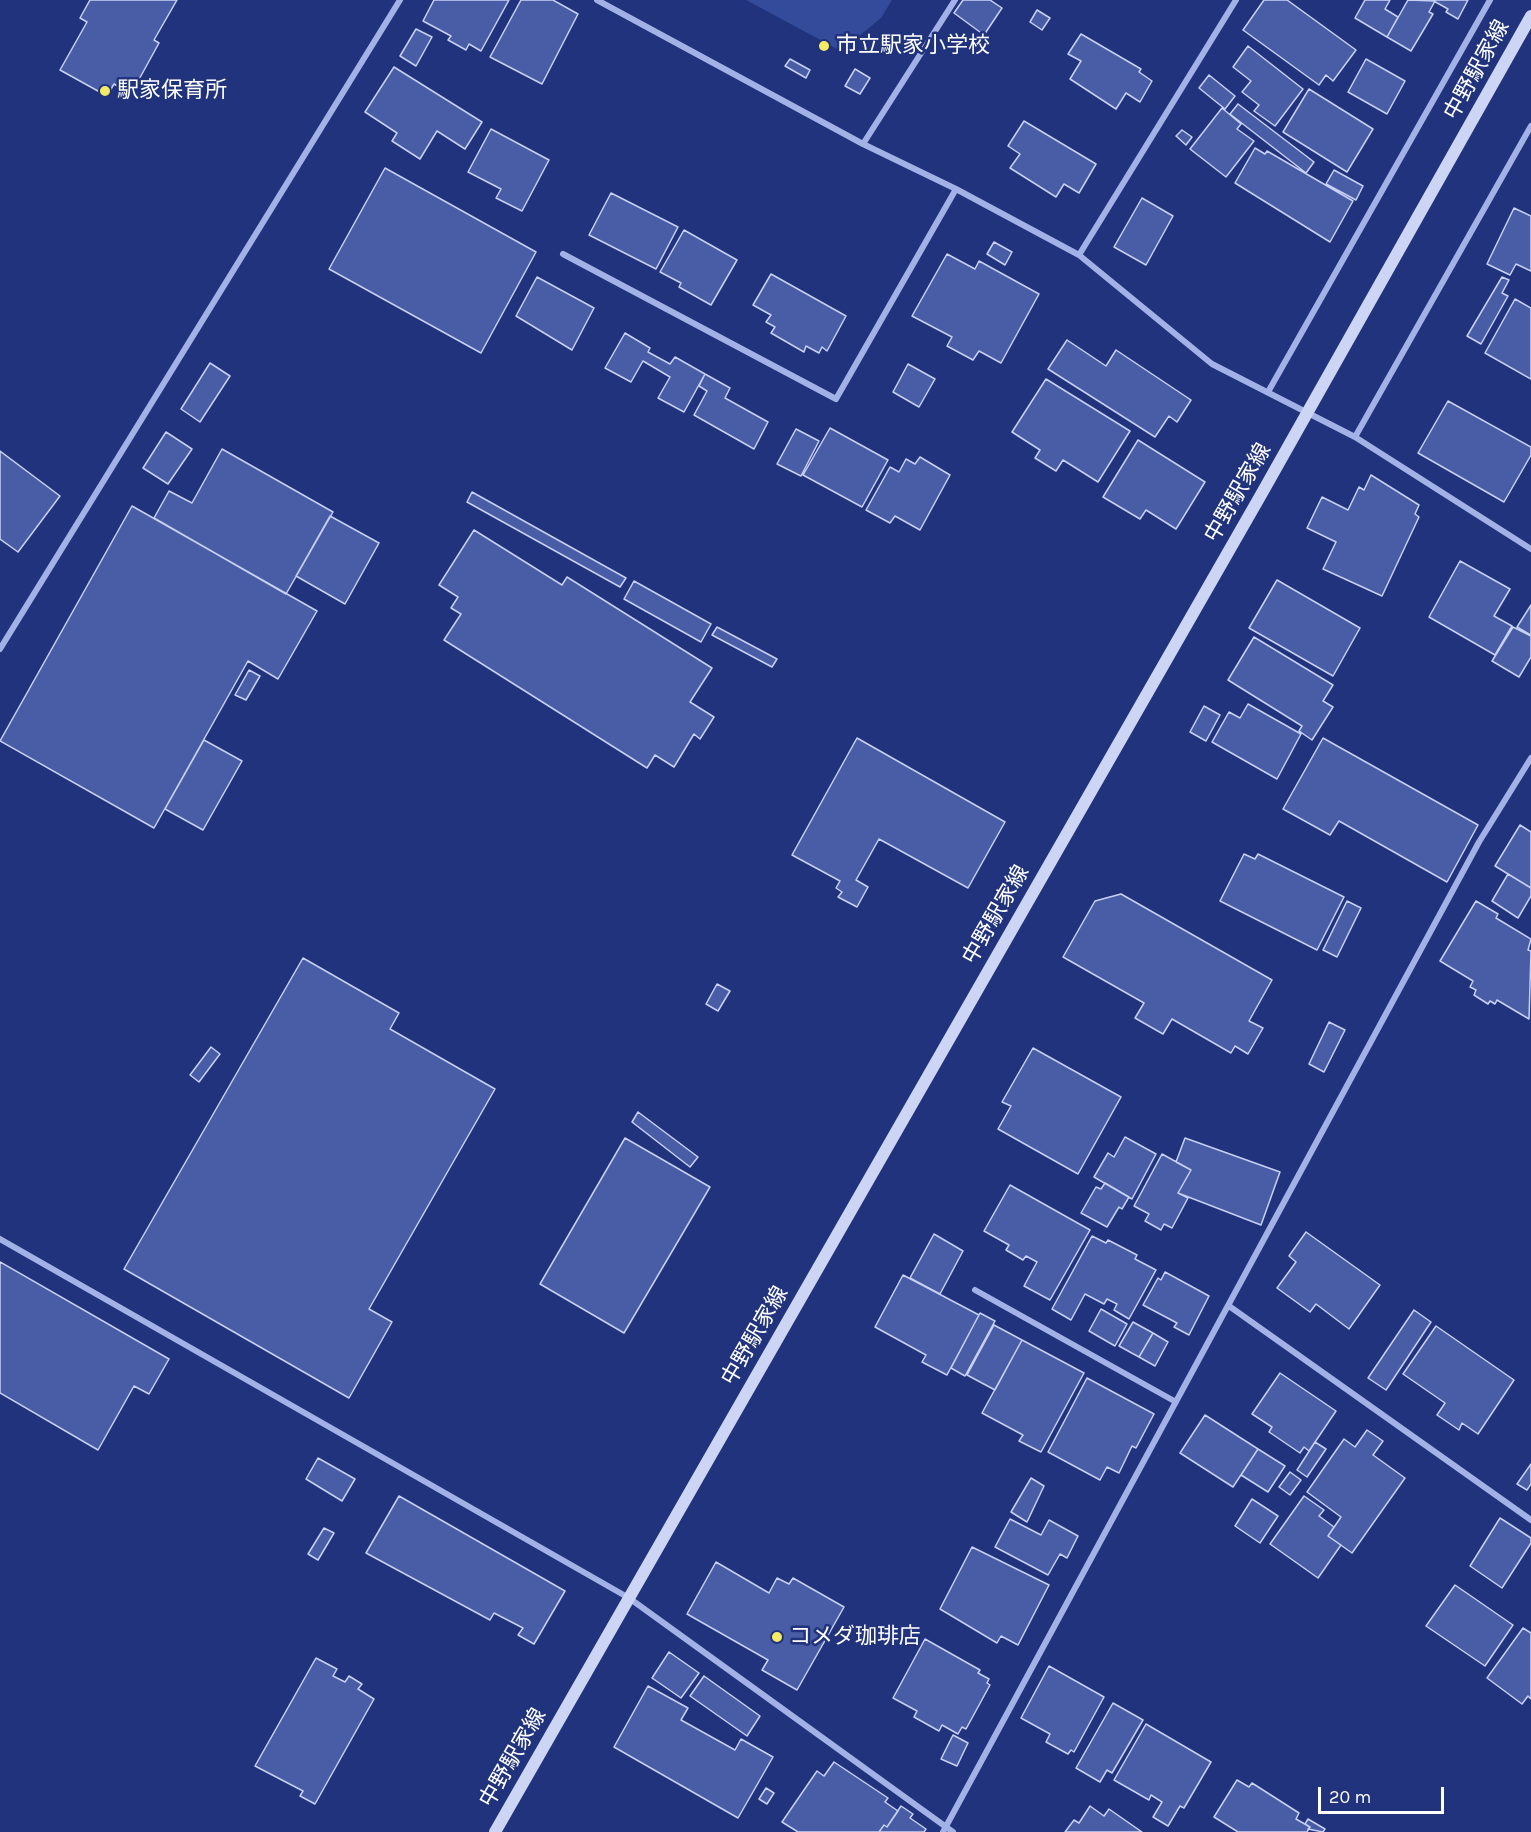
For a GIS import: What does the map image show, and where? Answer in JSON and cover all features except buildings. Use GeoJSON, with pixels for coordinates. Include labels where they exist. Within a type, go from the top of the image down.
{"type":"FeatureCollection","features":[{"type":"Feature","properties":{"kind":"main road","name":"中野駅家線"},"geometry":{"type":"LineString","coordinates":[[495,1832],[1308,412],[1531,16]]}},
{"type":"Feature","properties":{"kind":"street"},"geometry":{"type":"LineString","coordinates":[[0,649],[400,0]]}},
{"type":"Feature","properties":{"kind":"street"},"geometry":{"type":"LineString","coordinates":[[597,0],[863,144],[956,189],[1079,255],[1212,364],[1355,437],[1531,549]]}},
{"type":"Feature","properties":{"kind":"street"},"geometry":{"type":"LineString","coordinates":[[863,144],[955,0]]}},
{"type":"Feature","properties":{"kind":"street"},"geometry":{"type":"LineString","coordinates":[[1079,255],[1236,0]]}},
{"type":"Feature","properties":{"kind":"street"},"geometry":{"type":"LineString","coordinates":[[1268,392],[1490,0]]}},
{"type":"Feature","properties":{"kind":"street"},"geometry":{"type":"LineString","coordinates":[[1355,437],[1531,126]]}},
{"type":"Feature","properties":{"kind":"street"},"geometry":{"type":"LineString","coordinates":[[562,254],[836,399],[956,189]]}},
{"type":"Feature","properties":{"kind":"street"},"geometry":{"type":"LineString","coordinates":[[944,1829],[1479,842],[1531,758]]}},
{"type":"Feature","properties":{"kind":"street"},"geometry":{"type":"LineString","coordinates":[[0,1239],[629,1598],[944,1829],[953,1832]]}},
{"type":"Feature","properties":{"kind":"street"},"geometry":{"type":"LineString","coordinates":[[975,1290],[1176,1402]]}},
{"type":"Feature","properties":{"kind":"street"},"geometry":{"type":"LineString","coordinates":[[1229,1306],[1531,1520]]}},
{"type":"Feature","properties":{"kind":"shaded area"},"geometry":{"type":"Polygon","coordinates":[[[746,0],[892,0],[881,18],[841,51],[746,0]]]}},
{"type":"Feature","properties":{"kind":"place","name":"市立駅家小学校"},"geometry":{"type":"Point","coordinates":[824,46]}},
{"type":"Feature","properties":{"kind":"place","name":"駅家保育所"},"geometry":{"type":"Point","coordinates":[105,91]}},
{"type":"Feature","properties":{"kind":"place","name":"コメダ珈琲店"},"geometry":{"type":"Point","coordinates":[777,1637]}}]}
